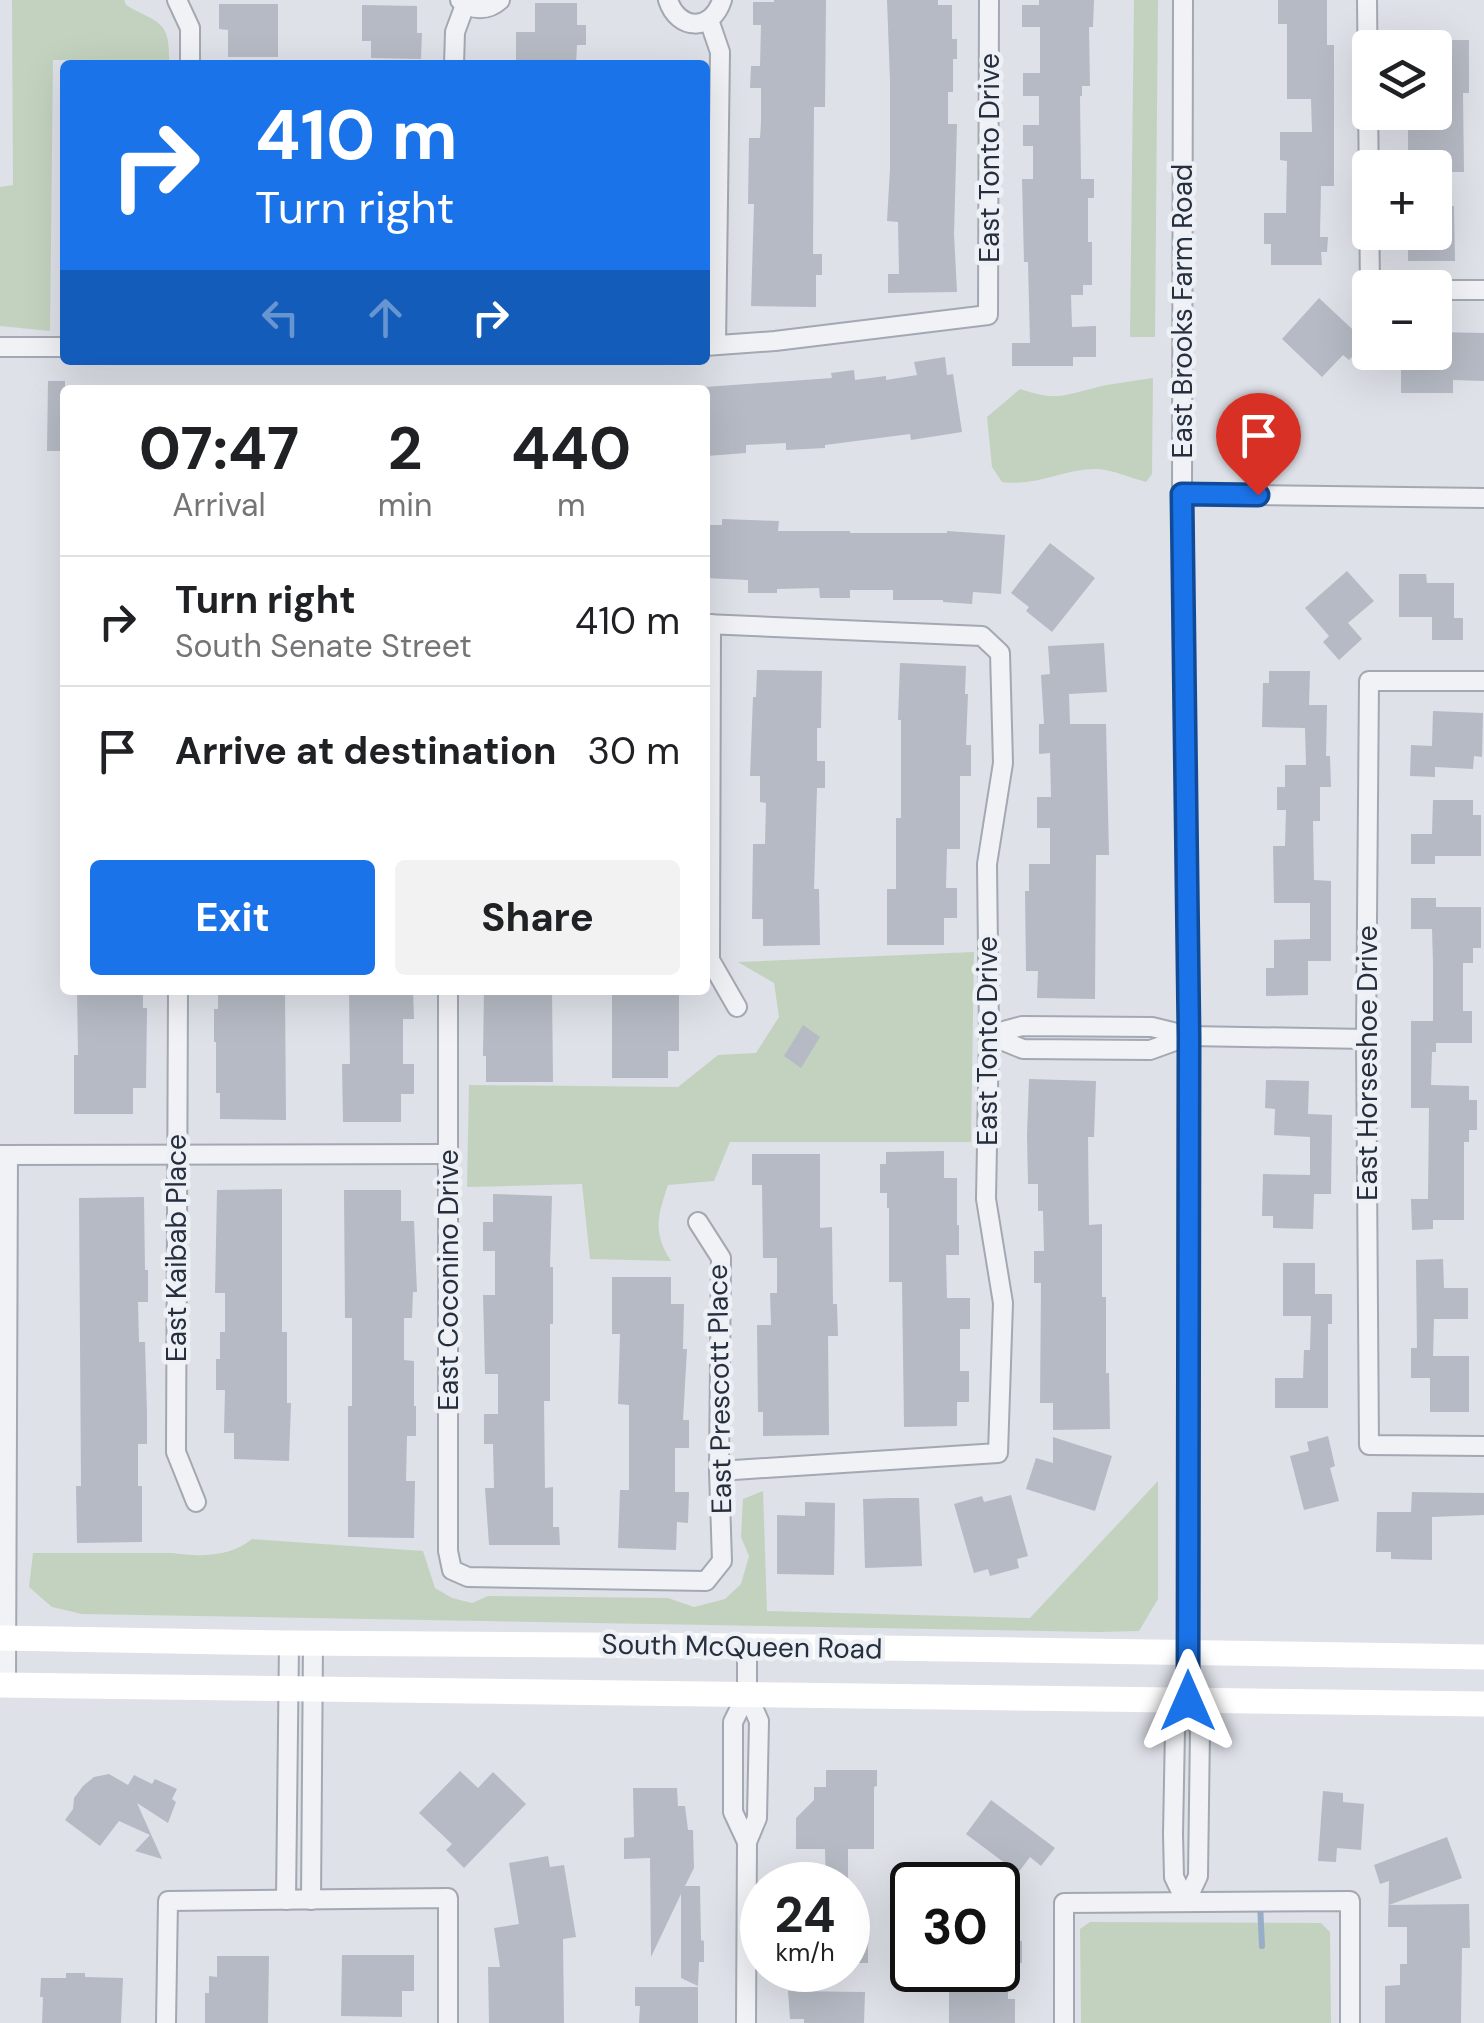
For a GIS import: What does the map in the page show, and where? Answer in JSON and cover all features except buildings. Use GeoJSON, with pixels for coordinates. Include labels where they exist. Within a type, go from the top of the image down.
{"type":"FeatureCollection","features":[{"type":"Feature","properties":{"kind":"main road","name":"South McQueen Road"},"geometry":{"type":"LineString","coordinates":[[3,1638],[1484,1657]]}},
{"type":"Feature","properties":{"kind":"main road","name":"South McQueen Road"},"geometry":{"type":"LineString","coordinates":[[3,1685],[1484,1704]]}},
{"type":"Feature","properties":{"kind":"street"},"geometry":{"type":"LineString","coordinates":[[178,0],[190,28],[190,60]]}},
{"type":"Feature","properties":{"kind":"street"},"geometry":{"type":"LineString","coordinates":[[454,60],[462,2],[482,8],[500,0]]}},
{"type":"Feature","properties":{"kind":"street"},"geometry":{"type":"LineString","coordinates":[[668,0],[675,14],[693,24],[710,20],[722,0]]}},
{"type":"Feature","properties":{"kind":"street","name":"East Tonto Drive"},"geometry":{"type":"LineString","coordinates":[[711,345],[988,315],[989,0]]}},
{"type":"Feature","properties":{"kind":"street","name":"East Brooks Farm Road"},"geometry":{"type":"LineString","coordinates":[[1182,0],[1182,494],[1189,1036],[1188,1701],[1200,1730],[1198,1876],[1186,1902]]}},
{"type":"Feature","properties":{"kind":"street"},"geometry":{"type":"LineString","coordinates":[[1367,0],[1370,270]]}},
{"type":"Feature","properties":{"kind":"street"},"geometry":{"type":"LineString","coordinates":[[710,20],[720,52],[711,345]]}},
{"type":"Feature","properties":{"kind":"street"},"geometry":{"type":"LineString","coordinates":[[1452,290],[1484,290]]}},
{"type":"Feature","properties":{"kind":"street"},"geometry":{"type":"LineString","coordinates":[[0,347],[60,346]]}},
{"type":"Feature","properties":{"kind":"street"},"geometry":{"type":"LineString","coordinates":[[1182,494],[1484,498]]}},
{"type":"Feature","properties":{"kind":"street","name":"East Tonto Drive"},"geometry":{"type":"LineString","coordinates":[[710,624],[982,636],[1000,653],[1003,763],[987,864],[986,1199],[1002,1302],[998,1453],[720,1472]]}},
{"type":"Feature","properties":{"kind":"street","name":"East Horseshoe Drive"},"geometry":{"type":"LineString","coordinates":[[1484,682],[1369,680],[1366,1038],[1369,1445],[1484,1446]]}},
{"type":"Feature","properties":{"kind":"street"},"geometry":{"type":"LineString","coordinates":[[710,960],[737,1007]]}},
{"type":"Feature","properties":{"kind":"street","name":"East Kaibab Place"},"geometry":{"type":"LineString","coordinates":[[178,995],[176,1452],[196,1502]]}},
{"type":"Feature","properties":{"kind":"street","name":"East Coconino Drive"},"geometry":{"type":"LineString","coordinates":[[448,995],[448,1551],[452,1570],[468,1577],[706,1582],[722,1561]]}},
{"type":"Feature","properties":{"kind":"street"},"geometry":{"type":"LineString","coordinates":[[989,1035],[1022,1049],[1077,1050],[1150,1050],[1189,1036],[1366,1038]]}},
{"type":"Feature","properties":{"kind":"street"},"geometry":{"type":"LineString","coordinates":[[3,1685],[4,1154],[448,1154]]}},
{"type":"Feature","properties":{"kind":"street","name":"East Prescott Place"},"geometry":{"type":"LineString","coordinates":[[698,1222],[721,1258],[722,1561]]}},
{"type":"Feature","properties":{"kind":"street"},"geometry":{"type":"LineString","coordinates":[[286,1900],[301,1643]]}},
{"type":"Feature","properties":{"kind":"street"},"geometry":{"type":"LineString","coordinates":[[746,1842],[757,1818],[760,1721],[747,1694],[747,1646]]}},
{"type":"Feature","properties":{"kind":"street"},"geometry":{"type":"LineString","coordinates":[[300,1688],[311,1900]]}},
{"type":"Feature","properties":{"kind":"street"},"geometry":{"type":"LineString","coordinates":[[746,2023],[746,1842],[734,1812],[733,1722],[747,1694]]}},
{"type":"Feature","properties":{"kind":"street","name":"East Brooks Farm Road"},"geometry":{"type":"LineString","coordinates":[[1186,1902],[1174,1876],[1174,1808],[1175,1729],[1188,1701]]}},
{"type":"Feature","properties":{"kind":"street"},"geometry":{"type":"LineString","coordinates":[[733,1781],[758,1782]]}},
{"type":"Feature","properties":{"kind":"street"},"geometry":{"type":"LineString","coordinates":[[1174,1808],[1200,1809]]}},
{"type":"Feature","properties":{"kind":"street"},"geometry":{"type":"LineString","coordinates":[[166,2023],[168,1900],[448,1898],[448,2023]]}},
{"type":"Feature","properties":{"kind":"street"},"geometry":{"type":"LineString","coordinates":[[1064,2023],[1064,1903],[1350,1901],[1350,2023]]}},
{"type":"Feature","properties":{"kind":"green space"},"geometry":{"type":"Polygon","coordinates":[[[12,0],[124,0],[126,5],[160,24],[167,37],[169,60],[53,60],[50,331],[0,326],[0,187],[13,185],[12,0]]]}},
{"type":"Feature","properties":{"kind":"green space"},"geometry":{"type":"Polygon","coordinates":[[[1134,0],[1158,0],[1155,337],[1130,337],[1134,0]]]}},
{"type":"Feature","properties":{"kind":"green space"},"geometry":{"type":"Polygon","coordinates":[[[1153,378],[1152,474],[1146,482],[1098,469],[1027,482],[1002,482],[992,467],[987,417],[1020,389],[1059,396],[1153,378]]]}},
{"type":"Feature","properties":{"kind":"green space"},"geometry":{"type":"Polygon","coordinates":[[[974,952],[971,1142],[730,1142],[714,1181],[668,1185],[659,1232],[671,1261],[590,1259],[582,1184],[467,1187],[469,1085],[678,1087],[718,1055],[756,1053],[779,1017],[774,983],[738,962],[974,952]]]}},
{"type":"Feature","properties":{"kind":"green space"},"geometry":{"type":"Polygon","coordinates":[[[1158,1481],[1158,1599],[1139,1631],[82,1614],[52,1607],[29,1587],[33,1553],[204,1555],[234,1549],[252,1539],[423,1551],[435,1588],[472,1603],[488,1596],[668,1598],[694,1607],[725,1599],[741,1584],[749,1556],[741,1537],[743,1499],[763,1491],[767,1611],[1030,1618],[1158,1481]]]}},
{"type":"Feature","properties":{"kind":"green space"},"geometry":{"type":"Polygon","coordinates":[[[1090,1922],[1321,1923],[1330,1932],[1331,2023],[1081,2023],[1080,1929],[1090,1922]]]}},
{"type":"Feature","properties":{"kind":"waterway"},"geometry":{"type":"LineString","coordinates":[[1260,1903],[1262,1946]]}},
{"type":"Feature","properties":{"kind":"route"},"geometry":{"type":"LineString","coordinates":[[1188,1701],[1189,1036],[1182,494],[1258,495]]}}]}
